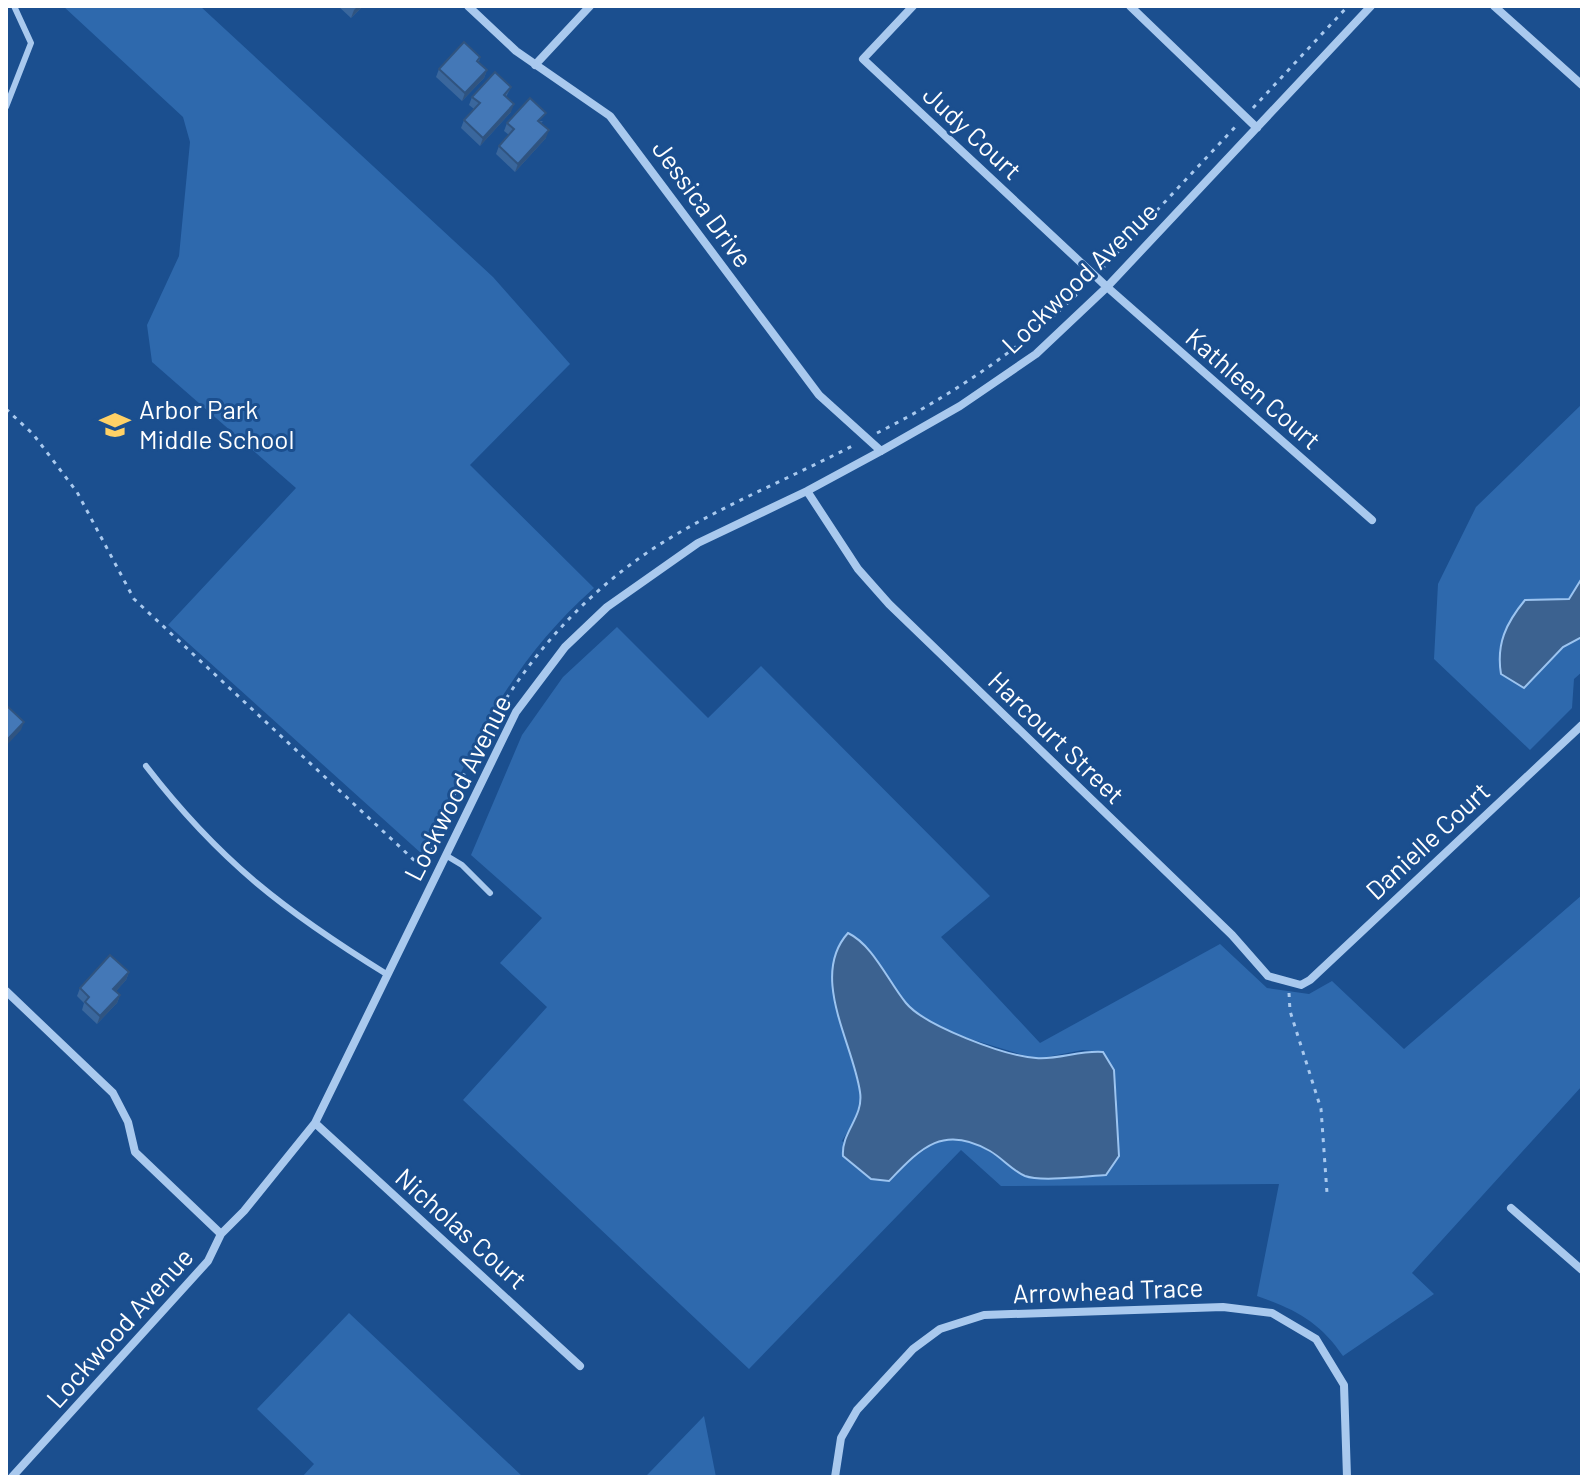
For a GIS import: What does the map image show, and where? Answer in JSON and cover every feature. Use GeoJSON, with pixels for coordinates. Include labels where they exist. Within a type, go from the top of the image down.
{"type":"FeatureCollection","features":[{"type":"Feature","properties":{"kind":"street","name":"Jessica Drive"},"geometry":{"type":"LineString","coordinates":[[468,6],[535,65],[600,106],[610,116],[819,395],[881,451]]}},
{"type":"Feature","properties":{"kind":"street"},"geometry":{"type":"LineString","coordinates":[[535,65],[590,6]]}},
{"type":"Feature","properties":{"kind":"street","name":"Judy Court"},"geometry":{"type":"LineString","coordinates":[[913,6],[863,59],[1107,287]]}},
{"type":"Feature","properties":{"kind":"street"},"geometry":{"type":"LineString","coordinates":[[1130,6],[1257,128]]}},
{"type":"Feature","properties":{"kind":"street","name":"Lockwood Avenue"},"geometry":{"type":"LineString","coordinates":[[12,1477],[208,1261],[221,1234],[244,1211],[315,1123],[516,712],[565,647],[607,607],[698,543],[807,491],[881,451],[960,406],[1036,354],[1107,287],[1371,6]]}},
{"type":"Feature","properties":{"kind":"street"},"geometry":{"type":"LineString","coordinates":[[1494,6],[1582,85]]}},
{"type":"Feature","properties":{"kind":"street","name":"Kathleen Court"},"geometry":{"type":"LineString","coordinates":[[1107,287],[1372,520]]}},
{"type":"Feature","properties":{"kind":"street","name":"Harcourt Street"},"geometry":{"type":"LineString","coordinates":[[807,491],[858,569],[889,604],[1232,935],[1268,976],[1301,985]]}},
{"type":"Feature","properties":{"kind":"street","name":"Danielle Court"},"geometry":{"type":"LineString","coordinates":[[1301,985],[1582,725]]}},
{"type":"Feature","properties":{"kind":"street"},"geometry":{"type":"LineString","coordinates":[[6,991],[113,1093],[128,1122],[135,1152],[221,1234]]}},
{"type":"Feature","properties":{"kind":"street","name":"Nicholas Court"},"geometry":{"type":"LineString","coordinates":[[315,1123],[580,1366]]}},
{"type":"Feature","properties":{"kind":"street"},"geometry":{"type":"LineString","coordinates":[[1511,1208],[1582,1270]]}},
{"type":"Feature","properties":{"kind":"street","name":"Arrowhead Trace"},"geometry":{"type":"LineString","coordinates":[[835,1477],[841,1438],[857,1410],[913,1349],[940,1329],[984,1315],[1223,1307],[1272,1313],[1316,1339],[1344,1385],[1347,1477]]}},
{"type":"Feature","properties":{"kind":"lane"},"geometry":{"type":"LineString","coordinates":[[6,107],[31,43],[14,6]]}},
{"type":"Feature","properties":{"kind":"lane"},"geometry":{"type":"LineString","coordinates":[[146,766],[183,814],[232,865],[304,922],[388,975]]}},
{"type":"Feature","properties":{"kind":"lane"},"geometry":{"type":"LineString","coordinates":[[447,856],[462,865],[490,893]]}},
{"type":"Feature","properties":{"kind":"path"},"geometry":{"type":"LineString","coordinates":[[428,860],[486,731],[550,637],[573,613],[652,550],[867,438],[966,382],[1056,313],[1095,276],[1348,6]]}},
{"type":"Feature","properties":{"kind":"path"},"geometry":{"type":"LineString","coordinates":[[6,409],[33,434],[77,492],[134,599],[415,861]]}},
{"type":"Feature","properties":{"kind":"path"},"geometry":{"type":"LineString","coordinates":[[1288,982],[1290,1011],[1321,1109],[1327,1193]]}},
{"type":"Feature","properties":{"kind":"shaded area"},"geometry":{"type":"Polygon","coordinates":[[[63,6],[200,6],[493,277],[570,364],[470,465],[594,588],[563,618],[513,680],[475,745],[422,854],[168,625],[296,488],[152,362],[147,325],[179,256],[190,142],[183,117],[63,6]]]}},
{"type":"Feature","properties":{"kind":"shaded area"},"geometry":{"type":"Polygon","coordinates":[[[1582,404],[1582,578],[1569,599],[1550,602],[1524,688],[1563,646],[1582,637],[1582,672],[1574,679],[1572,708],[1530,750],[1434,659],[1438,584],[1476,507],[1582,404]]]}},
{"type":"Feature","properties":{"kind":"shaded area"},"geometry":{"type":"Polygon","coordinates":[[[1582,578],[1582,637],[1563,647],[1524,688],[1501,674],[1501,643],[1525,600],[1569,599],[1582,578]]]}},
{"type":"Feature","properties":{"kind":"shaded area"},"geometry":{"type":"Polygon","coordinates":[[[617,627],[708,718],[761,666],[990,896],[941,937],[1040,1043],[1220,944],[1267,988],[1309,994],[1332,981],[1404,1049],[1582,895],[1582,1086],[1412,1273],[1434,1294],[1343,1356],[1325,1334],[1306,1318],[1257,1296],[1279,1184],[1001,1186],[961,1150],[749,1369],[463,1100],[547,1007],[500,963],[542,918],[471,855],[522,735],[563,677],[617,627]],[[885,976],[836,1004],[861,1095],[856,1118],[842,1141],[889,1181],[926,1149],[941,1141],[956,1139],[986,1150],[1027,1177],[1117,1100],[1114,1070],[1103,1052],[1083,1050],[1036,1059],[944,1031],[910,1007],[885,976]]]}},
{"type":"Feature","properties":{"kind":"shaded area"},"geometry":{"type":"Polygon","coordinates":[[[848,933],[873,955],[906,1003],[947,1030],[1005,1052],[1036,1058],[1103,1052],[1114,1070],[1119,1156],[1106,1175],[1032,1178],[1016,1171],[990,1151],[959,1140],[946,1140],[923,1150],[889,1181],[871,1179],[843,1156],[845,1139],[860,1101],[856,1073],[833,989],[832,969],[837,950],[848,933]]]}},
{"type":"Feature","properties":{"kind":"shaded area"},"geometry":{"type":"Polygon","coordinates":[[[349,1313],[523,1477],[302,1477],[314,1464],[257,1409],[349,1313]]]}},
{"type":"Feature","properties":{"kind":"shaded area"},"geometry":{"type":"Polygon","coordinates":[[[704,1416],[716,1477],[645,1477],[650,1472],[704,1416]]]}},
{"type":"Feature","properties":{"kind":"building"},"geometry":{"type":"Polygon","coordinates":[[[464,42],[480,57],[477,61],[487,70],[465,93],[439,69],[464,42]]]}},
{"type":"Feature","properties":{"kind":"building"},"geometry":{"type":"Polygon","coordinates":[[[495,72],[511,87],[504,95],[514,104],[483,138],[464,120],[480,103],[472,97],[495,72]]]}},
{"type":"Feature","properties":{"kind":"building"},"geometry":{"type":"Polygon","coordinates":[[[530,98],[546,113],[538,121],[549,130],[518,164],[499,146],[514,129],[507,123],[530,98]]]}},
{"type":"Feature","properties":{"kind":"building"},"geometry":{"type":"Polygon","coordinates":[[[6,705],[24,722],[6,741],[6,705]]]}},
{"type":"Feature","properties":{"kind":"building"},"geometry":{"type":"Polygon","coordinates":[[[110,955],[129,972],[113,989],[120,995],[100,1016],[85,1002],[89,997],[80,988],[110,955]]]}},
{"type":"Feature","properties":{"kind":"place","name":"Arbor Park Middle School"},"geometry":{"type":"Point","coordinates":[115,425]}}]}
